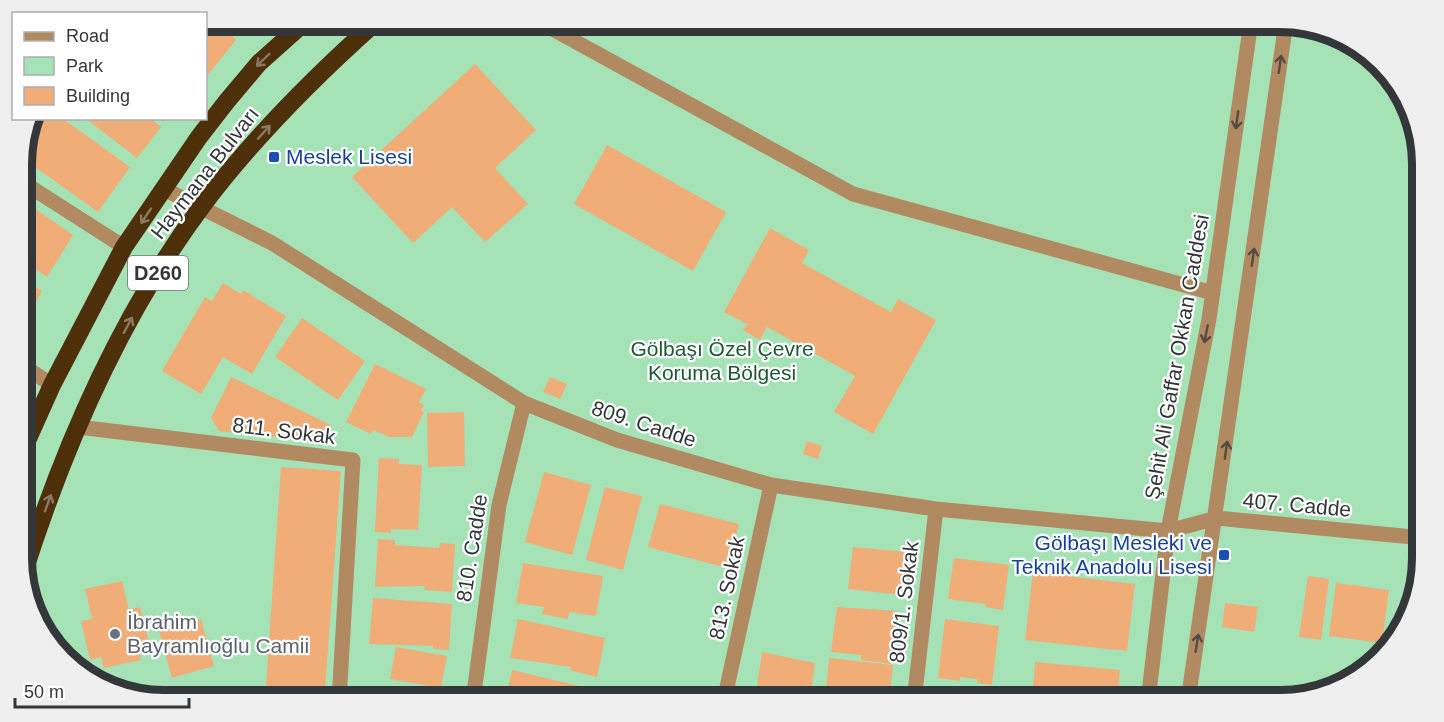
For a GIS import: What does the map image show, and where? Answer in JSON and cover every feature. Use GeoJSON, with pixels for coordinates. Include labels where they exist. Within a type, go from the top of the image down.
{"type":"FeatureCollection","features":[{"type":"Feature","properties":{"kind":"highway","name":"Haymana Bulvarı"},"geometry":{"type":"LineString","coordinates":[[32,430],[52,385],[124,247],[199,137],[259,63],[294,32]]}},
{"type":"Feature","properties":{"kind":"highway","name":"Haymana Bulvarı"},"geometry":{"type":"LineString","coordinates":[[32,549],[78,427],[141,302],[202,206],[263,132],[366,32]]}},
{"type":"Feature","properties":{"kind":"street"},"geometry":{"type":"LineString","coordinates":[[558,32],[853,194],[1213,293]]}},
{"type":"Feature","properties":{"kind":"street","name":"Şehit Ali Gaffar Okkan Caddesi"},"geometry":{"type":"LineString","coordinates":[[1149,690],[1168,531],[1213,293],[1249,32]]}},
{"type":"Feature","properties":{"kind":"street"},"geometry":{"type":"LineString","coordinates":[[1190,690],[1217,518],[1285,32]]}},
{"type":"Feature","properties":{"kind":"street"},"geometry":{"type":"LineString","coordinates":[[32,188],[124,247]]}},
{"type":"Feature","properties":{"kind":"street","name":"809. Cadde"},"geometry":{"type":"LineString","coordinates":[[164,189],[272,243],[524,403],[617,440],[771,485],[936,509],[1168,531]]}},
{"type":"Feature","properties":{"kind":"street"},"geometry":{"type":"LineString","coordinates":[[32,372],[52,385]]}},
{"type":"Feature","properties":{"kind":"street","name":"810. Cadde"},"geometry":{"type":"LineString","coordinates":[[474,690],[499,506],[524,403]]}},
{"type":"Feature","properties":{"kind":"street","name":"811. Sokak"},"geometry":{"type":"LineString","coordinates":[[78,427],[353,460],[340,690]]}},
{"type":"Feature","properties":{"kind":"street","name":"813. Sokak"},"geometry":{"type":"LineString","coordinates":[[726,690],[771,485]]}},
{"type":"Feature","properties":{"kind":"street","name":"809/1. Sokak"},"geometry":{"type":"LineString","coordinates":[[915,690],[936,509]]}},
{"type":"Feature","properties":{"kind":"street","name":"407. Cadde"},"geometry":{"type":"LineString","coordinates":[[1168,531],[1217,518],[1412,537]]}},
{"type":"Feature","properties":{"kind":"green space","name":"Gölbaşı Özel Çevre Koruma Bölgesi"},"geometry":{"type":"Polygon","coordinates":[[[207,32],[1281,32],[1315,36],[1339,45],[1368,64],[1395,97],[1408,129],[1411,146],[1412,559],[1408,593],[1399,617],[1380,646],[1354,668],[1323,684],[1289,690],[163,690],[121,684],[90,668],[64,646],[49,625],[36,593],[33,576],[33,146],[38,120],[207,120],[207,32]]]}},
{"type":"Feature","properties":{"kind":"building"},"geometry":{"type":"Polygon","coordinates":[[[207,32],[228,32],[236,40],[207,76],[207,32]]]}},
{"type":"Feature","properties":{"kind":"building"},"geometry":{"type":"Polygon","coordinates":[[[475,64],[536,130],[495,168],[528,204],[485,242],[452,207],[413,243],[352,177],[475,64]]]}},
{"type":"Feature","properties":{"kind":"building"},"geometry":{"type":"Polygon","coordinates":[[[38,120],[65,120],[130,167],[98,212],[32,165],[38,120]]]}},
{"type":"Feature","properties":{"kind":"building"},"geometry":{"type":"Polygon","coordinates":[[[88,120],[152,120],[161,127],[137,158],[88,120]]]}},
{"type":"Feature","properties":{"kind":"building"},"geometry":{"type":"Polygon","coordinates":[[[607,145],[726,212],[693,271],[574,204],[607,145]]]}},
{"type":"Feature","properties":{"kind":"building"},"geometry":{"type":"Polygon","coordinates":[[[32,207],[73,235],[47,277],[32,266],[32,207]]]}},
{"type":"Feature","properties":{"kind":"building"},"geometry":{"type":"Polygon","coordinates":[[[770,228],[809,250],[802,263],[891,312],[898,299],[936,320],[873,434],[834,412],[855,376],[767,327],[760,340],[743,330],[747,324],[724,312],[770,228]]]}},
{"type":"Feature","properties":{"kind":"building"},"geometry":{"type":"Polygon","coordinates":[[[223,283],[241,294],[243,290],[286,316],[252,374],[223,357],[201,394],[162,371],[205,297],[212,301],[223,283]]]}},
{"type":"Feature","properties":{"kind":"building"},"geometry":{"type":"Polygon","coordinates":[[[32,284],[42,291],[32,310],[32,284]]]}},
{"type":"Feature","properties":{"kind":"building"},"geometry":{"type":"Polygon","coordinates":[[[302,318],[365,361],[338,400],[275,357],[302,318]]]}},
{"type":"Feature","properties":{"kind":"building"},"geometry":{"type":"Polygon","coordinates":[[[375,364],[426,389],[419,402],[424,405],[421,410],[424,412],[412,437],[389,437],[373,430],[371,434],[346,422],[375,364]]]}},
{"type":"Feature","properties":{"kind":"building"},"geometry":{"type":"Polygon","coordinates":[[[231,377],[331,425],[325,442],[219,431],[211,418],[231,377]]]}},
{"type":"Feature","properties":{"kind":"building"},"geometry":{"type":"Polygon","coordinates":[[[550,377],[567,384],[560,399],[543,392],[550,377]]]}},
{"type":"Feature","properties":{"kind":"building"},"geometry":{"type":"Polygon","coordinates":[[[464,412],[465,466],[428,467],[427,413],[464,412]]]}},
{"type":"Feature","properties":{"kind":"building"},"geometry":{"type":"Polygon","coordinates":[[[807,441],[822,446],[818,459],[803,454],[807,441]]]}},
{"type":"Feature","properties":{"kind":"building"},"geometry":{"type":"Polygon","coordinates":[[[379,458],[399,459],[399,464],[422,465],[418,530],[391,529],[391,533],[375,532],[379,458]]]}},
{"type":"Feature","properties":{"kind":"building"},"geometry":{"type":"Polygon","coordinates":[[[281,467],[341,471],[325,690],[266,686],[281,467]]]}},
{"type":"Feature","properties":{"kind":"building"},"geometry":{"type":"Polygon","coordinates":[[[544,472],[591,485],[572,555],[525,542],[544,472]]]}},
{"type":"Feature","properties":{"kind":"building"},"geometry":{"type":"Polygon","coordinates":[[[605,487],[642,496],[623,570],[586,560],[605,487]]]}},
{"type":"Feature","properties":{"kind":"building"},"geometry":{"type":"Polygon","coordinates":[[[660,504],[739,524],[727,568],[648,547],[660,504]]]}},
{"type":"Feature","properties":{"kind":"building"},"geometry":{"type":"Polygon","coordinates":[[[378,539],[395,540],[395,545],[439,548],[440,543],[455,544],[452,592],[424,590],[425,586],[375,587],[378,539]]]}},
{"type":"Feature","properties":{"kind":"building"},"geometry":{"type":"Polygon","coordinates":[[[853,547],[907,552],[903,595],[848,589],[853,547]]]}},
{"type":"Feature","properties":{"kind":"building"},"geometry":{"type":"Polygon","coordinates":[[[954,558],[1009,565],[1003,610],[985,607],[986,604],[948,599],[954,558]]]}},
{"type":"Feature","properties":{"kind":"building"},"geometry":{"type":"Polygon","coordinates":[[[523,563],[603,576],[596,616],[569,612],[568,619],[542,614],[544,607],[516,603],[523,563]]]}},
{"type":"Feature","properties":{"kind":"building"},"geometry":{"type":"Polygon","coordinates":[[[1033,572],[1135,584],[1127,651],[1025,640],[1033,572]]]}},
{"type":"Feature","properties":{"kind":"building"},"geometry":{"type":"Polygon","coordinates":[[[1308,576],[1329,579],[1321,640],[1299,637],[1308,576]]]}},
{"type":"Feature","properties":{"kind":"building","name":"İbrahim Bayramlıoğlu Camii"},"geometry":{"type":"Polygon","coordinates":[[[122,581],[129,610],[140,607],[150,646],[138,648],[141,660],[104,668],[101,657],[90,660],[81,621],[92,619],[85,589],[122,581]]]}},
{"type":"Feature","properties":{"kind":"building"},"geometry":{"type":"Polygon","coordinates":[[[1336,583],[1389,590],[1382,643],[1329,636],[1336,583]]]}},
{"type":"Feature","properties":{"kind":"building"},"geometry":{"type":"Polygon","coordinates":[[[373,598],[452,604],[449,650],[433,649],[433,646],[369,644],[373,598]]]}},
{"type":"Feature","properties":{"kind":"building"},"geometry":{"type":"Polygon","coordinates":[[[1225,603],[1258,607],[1254,632],[1222,627],[1225,603]]]}},
{"type":"Feature","properties":{"kind":"building"},"geometry":{"type":"Polygon","coordinates":[[[837,607],[897,611],[891,664],[861,660],[861,655],[831,652],[837,607]]]}},
{"type":"Feature","properties":{"kind":"building"},"geometry":{"type":"Polygon","coordinates":[[[201,619],[214,666],[172,678],[159,631],[201,619]]]}},
{"type":"Feature","properties":{"kind":"building"},"geometry":{"type":"Polygon","coordinates":[[[518,619],[605,638],[597,677],[570,670],[571,667],[510,658],[518,619]]]}},
{"type":"Feature","properties":{"kind":"building"},"geometry":{"type":"Polygon","coordinates":[[[945,619],[999,626],[992,685],[977,683],[977,679],[960,677],[960,681],[938,678],[945,619]]]}},
{"type":"Feature","properties":{"kind":"building"},"geometry":{"type":"Polygon","coordinates":[[[396,647],[447,656],[441,688],[390,679],[396,647]]]}},
{"type":"Feature","properties":{"kind":"building"},"geometry":{"type":"Polygon","coordinates":[[[762,652],[815,663],[811,690],[757,690],[762,652]]]}},
{"type":"Feature","properties":{"kind":"building"},"geometry":{"type":"Polygon","coordinates":[[[829,658],[893,665],[890,690],[826,690],[829,658]]]}},
{"type":"Feature","properties":{"kind":"building"},"geometry":{"type":"Polygon","coordinates":[[[1035,662],[1120,670],[1118,690],[1033,690],[1035,662]]]}},
{"type":"Feature","properties":{"kind":"building"},"geometry":{"type":"Polygon","coordinates":[[[512,670],[596,690],[507,690],[512,670]]]}},
{"type":"Feature","properties":{"kind":"place","name":"Meslek Lisesi"},"geometry":{"type":"Point","coordinates":[274,157]}},
{"type":"Feature","properties":{"kind":"place","name":"Gölbaşı Mesleki ve Teknik Anadolu Lisesi"},"geometry":{"type":"Point","coordinates":[1224,555]}},
{"type":"Feature","properties":{"kind":"place","name":"İbrahim Bayramlıoğlu Camii"},"geometry":{"type":"Point","coordinates":[115,634]}}]}
